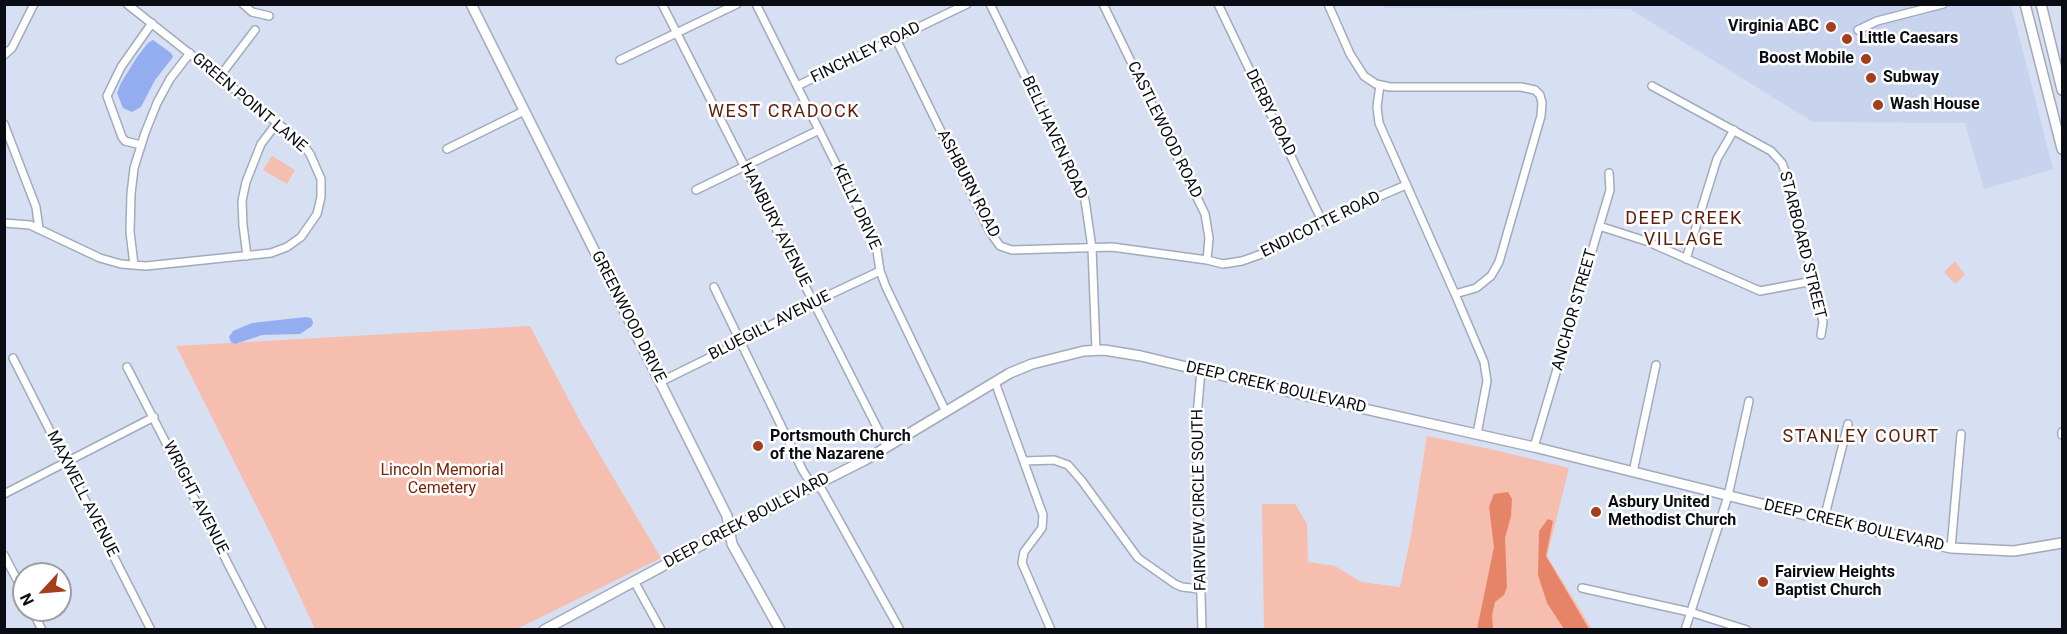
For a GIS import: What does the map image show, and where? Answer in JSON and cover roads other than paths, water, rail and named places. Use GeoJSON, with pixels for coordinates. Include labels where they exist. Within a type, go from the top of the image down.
{"type":"FeatureCollection","features":[{"type":"Feature","properties":{"kind":"street"},"geometry":{"type":"LineString","coordinates":[[4,55],[12,48],[34,4]]}},
{"type":"Feature","properties":{"kind":"street","name":"GREEN POINT LANE"},"geometry":{"type":"LineString","coordinates":[[4,223],[30,225],[100,258],[146,266],[271,253],[287,247],[301,237],[318,212],[321,179],[310,154],[300,141],[127,4]]}},
{"type":"Feature","properties":{"kind":"street"},"geometry":{"type":"LineString","coordinates":[[243,4],[252,12],[269,16]]}},
{"type":"Feature","properties":{"kind":"street","name":"GREENWOOD DRIVE"},"geometry":{"type":"LineString","coordinates":[[471,4],[727,516],[732,544],[780,630]]}},
{"type":"Feature","properties":{"kind":"street","name":"HANBURY AVENUE"},"geometry":{"type":"LineString","coordinates":[[662,4],[887,447]]}},
{"type":"Feature","properties":{"kind":"street"},"geometry":{"type":"LineString","coordinates":[[620,60],[737,4]]}},
{"type":"Feature","properties":{"kind":"street","name":"KELLY DRIVE"},"geometry":{"type":"LineString","coordinates":[[756,4],[876,244],[880,271],[946,412]]}},
{"type":"Feature","properties":{"kind":"street","name":"FINCHLEY ROAD"},"geometry":{"type":"LineString","coordinates":[[797,86],[967,4]]}},
{"type":"Feature","properties":{"kind":"street","name":"BELLHAVEN ROAD"},"geometry":{"type":"LineString","coordinates":[[990,4],[1085,200],[1092,248],[1096,350]]}},
{"type":"Feature","properties":{"kind":"street","name":"CASTLEWOOD ROAD"},"geometry":{"type":"LineString","coordinates":[[1103,4],[1205,214],[1209,238],[1207,260]]}},
{"type":"Feature","properties":{"kind":"street","name":"DERBY ROAD"},"geometry":{"type":"LineString","coordinates":[[1218,4],[1322,221]]}},
{"type":"Feature","properties":{"kind":"street"},"geometry":{"type":"LineString","coordinates":[[1328,4],[1350,54],[1364,76],[1380,85],[1390,87],[1521,87],[1535,90],[1540,95],[1541,116],[1499,262],[1491,276],[1476,288],[1455,294]]}},
{"type":"Feature","properties":{"kind":"street"},"geometry":{"type":"LineString","coordinates":[[1858,30],[1877,21],[1943,4]]}},
{"type":"Feature","properties":{"kind":"street"},"geometry":{"type":"LineString","coordinates":[[2025,4],[2062,149]]}},
{"type":"Feature","properties":{"kind":"street"},"geometry":{"type":"LineString","coordinates":[[2041,4],[2058,56],[2062,90]]}},
{"type":"Feature","properties":{"kind":"street"},"geometry":{"type":"LineString","coordinates":[[141,145],[125,141],[122,137],[107,96],[121,67],[152,23]]}},
{"type":"Feature","properties":{"kind":"street"},"geometry":{"type":"LineString","coordinates":[[220,76],[255,30]]}},
{"type":"Feature","properties":{"kind":"street","name":"ASHBURN ROAD"},"geometry":{"type":"LineString","coordinates":[[896,39],[990,232],[1000,246],[1012,250],[1092,248]]}},
{"type":"Feature","properties":{"kind":"street"},"geometry":{"type":"LineString","coordinates":[[134,265],[130,232],[130,194],[141,145],[157,103],[170,79],[190,53]]}},
{"type":"Feature","properties":{"kind":"street"},"geometry":{"type":"LineString","coordinates":[[1380,85],[1377,107],[1379,123],[1484,362],[1487,381],[1477,434]]}},
{"type":"Feature","properties":{"kind":"street","name":"STARBOARD STREET"},"geometry":{"type":"LineString","coordinates":[[1653,86],[1771,151],[1782,163],[1813,281],[1822,322],[1821,335]]}},
{"type":"Feature","properties":{"kind":"street"},"geometry":{"type":"LineString","coordinates":[[447,150],[524,111]]}},
{"type":"Feature","properties":{"kind":"street"},"geometry":{"type":"LineString","coordinates":[[247,256],[243,225],[246,182],[261,144],[278,123]]}},
{"type":"Feature","properties":{"kind":"street"},"geometry":{"type":"LineString","coordinates":[[4,124],[36,207],[39,229]]}},
{"type":"Feature","properties":{"kind":"street"},"geometry":{"type":"LineString","coordinates":[[696,190],[819,130]]}},
{"type":"Feature","properties":{"kind":"street"},"geometry":{"type":"LineString","coordinates":[[1686,259],[1717,159],[1734,130]]}},
{"type":"Feature","properties":{"kind":"street","name":"ANCHOR STREET"},"geometry":{"type":"LineString","coordinates":[[1534,447],[1610,190],[1609,173]]}},
{"type":"Feature","properties":{"kind":"street","name":"ENDICOTTE ROAD"},"geometry":{"type":"LineString","coordinates":[[1092,248],[1126,248],[1223,264],[1242,261],[1270,251],[1322,221],[1406,185]]}},
{"type":"Feature","properties":{"kind":"street"},"geometry":{"type":"LineString","coordinates":[[1599,226],[1646,241],[1760,291],[1813,281]]}},
{"type":"Feature","properties":{"kind":"street","name":"BLUEGILL AVENUE"},"geometry":{"type":"LineString","coordinates":[[660,382],[739,343],[814,302],[880,271]]}},
{"type":"Feature","properties":{"kind":"street"},"geometry":{"type":"LineString","coordinates":[[714,287],[739,343],[807,479],[822,490],[900,630]]}},
{"type":"Feature","properties":{"kind":"street","name":"DEEP CREEK BOULEVARD"},"geometry":{"type":"LineString","coordinates":[[544,630],[887,447],[1010,373],[1032,364],[1096,350],[1141,356],[1534,447],[1952,549],[2014,551],[2062,543]]}},
{"type":"Feature","properties":{"kind":"street","name":"MAXWELL AVENUE"},"geometry":{"type":"LineString","coordinates":[[13,358],[152,630]]}},
{"type":"Feature","properties":{"kind":"street"},"geometry":{"type":"LineString","coordinates":[[1633,472],[1656,365]]}},
{"type":"Feature","properties":{"kind":"street","name":"WRIGHT AVENUE"},"geometry":{"type":"LineString","coordinates":[[127,367],[262,630]]}},
{"type":"Feature","properties":{"kind":"street","name":"FAIRVIEW CIRCLE SOUTH"},"geometry":{"type":"LineString","coordinates":[[1201,370],[1196,428],[1202,630]]}},
{"type":"Feature","properties":{"kind":"street"},"geometry":{"type":"LineString","coordinates":[[995,382],[1040,505],[1043,523],[1024,552],[1022,563],[1051,630]]}},
{"type":"Feature","properties":{"kind":"street"},"geometry":{"type":"LineString","coordinates":[[1685,630],[1728,496],[1749,401]]}},
{"type":"Feature","properties":{"kind":"street"},"geometry":{"type":"LineString","coordinates":[[4,494],[154,417]]}},
{"type":"Feature","properties":{"kind":"street"},"geometry":{"type":"LineString","coordinates":[[1824,519],[1848,424]]}},
{"type":"Feature","properties":{"kind":"street"},"geometry":{"type":"LineString","coordinates":[[1952,549],[1961,434]]}},
{"type":"Feature","properties":{"kind":"street"},"geometry":{"type":"LineString","coordinates":[[1024,461],[1054,460],[1068,465],[1083,481],[1138,558],[1175,584],[1200,589]]}},
{"type":"Feature","properties":{"kind":"street"},"geometry":{"type":"LineString","coordinates":[[4,555],[12,571]]}},
{"type":"Feature","properties":{"kind":"street"},"geometry":{"type":"LineString","coordinates":[[634,581],[661,630]]}},
{"type":"Feature","properties":{"kind":"street"},"geometry":{"type":"LineString","coordinates":[[1582,588],[1690,612],[1747,630]]}},
{"type":"Feature","properties":{"kind":"water"},"geometry":{"type":"Polygon","coordinates":[[[153,40],[173,57],[155,80],[141,107],[132,112],[123,108],[117,93],[137,57],[153,40]]]}},
{"type":"Feature","properties":{"kind":"water"},"geometry":{"type":"Polygon","coordinates":[[[311,318],[312,326],[300,334],[262,335],[235,344],[229,337],[233,331],[252,323],[311,318]]]}},
{"type":"Feature","properties":{"kind":"place","name":"Virginia ABC"},"geometry":{"type":"Point","coordinates":[1831,27]}},
{"type":"Feature","properties":{"kind":"place","name":"Little Caesars"},"geometry":{"type":"Point","coordinates":[1847,39]}},
{"type":"Feature","properties":{"kind":"place","name":"Boost Mobile"},"geometry":{"type":"Point","coordinates":[1866,59]}},
{"type":"Feature","properties":{"kind":"place","name":"Subway"},"geometry":{"type":"Point","coordinates":[1871,78]}},
{"type":"Feature","properties":{"kind":"place","name":"Wash House"},"geometry":{"type":"Point","coordinates":[1878,105]}},
{"type":"Feature","properties":{"kind":"place","name":"Portsmouth Church of the Nazarene"},"geometry":{"type":"Point","coordinates":[758,446]}},
{"type":"Feature","properties":{"kind":"place","name":"Asbury United Methodist Church"},"geometry":{"type":"Point","coordinates":[1596,512]}},
{"type":"Feature","properties":{"kind":"place","name":"Fairview Heights Baptist Church"},"geometry":{"type":"Point","coordinates":[1763,582]}},
{"type":"Feature","properties":{"kind":"district","name":"WEST CRADOCK"},"geometry":{"type":"Point","coordinates":[784,112]}},
{"type":"Feature","properties":{"kind":"district","name":"DEEP CREEK VILLAGE"},"geometry":{"type":"Point","coordinates":[1684,229]}},
{"type":"Feature","properties":{"kind":"district","name":"STANLEY COURT"},"geometry":{"type":"Point","coordinates":[1861,437]}},
{"type":"Feature","properties":{"kind":"park label","name":"Lincoln Memorial Cemetery"},"geometry":{"type":"Point","coordinates":[442,480]}}]}
